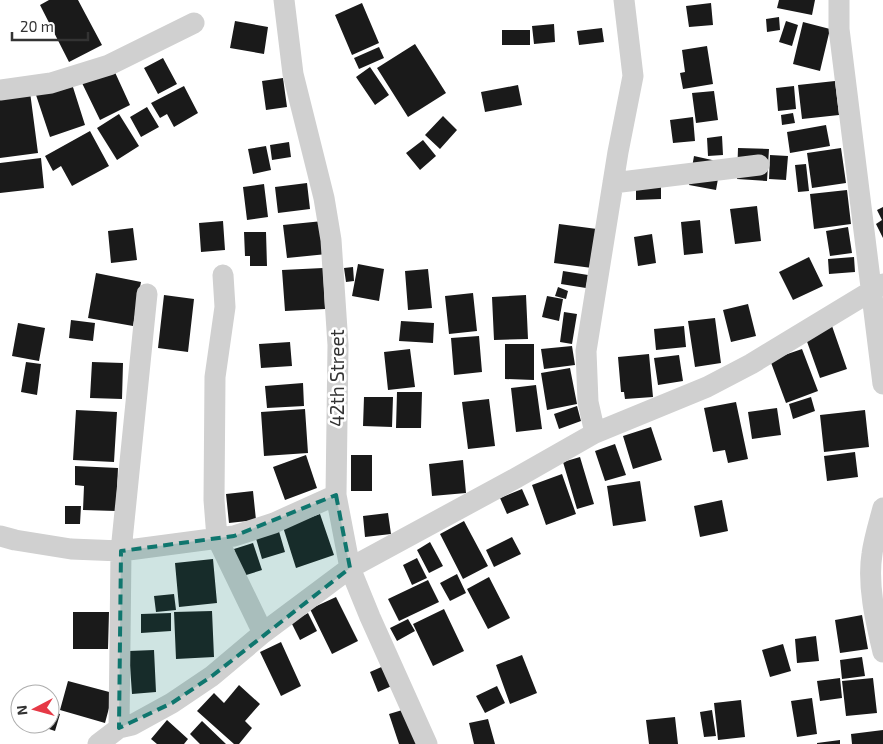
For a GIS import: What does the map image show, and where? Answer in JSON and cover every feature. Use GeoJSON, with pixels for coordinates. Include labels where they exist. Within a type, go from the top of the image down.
{"type":"FeatureCollection","features":[{"type":"Feature","properties":{"kind":"street","name":"42th Street"},"geometry":{"type":"LineString","coordinates":[[284,0],[293,74],[324,198],[331,240],[338,345],[336,496],[350,568],[427,744]]}},
{"type":"Feature","properties":{"kind":"street"},"geometry":{"type":"LineString","coordinates":[[595,433],[588,402],[586,351],[613,183],[633,76],[624,0]]}},
{"type":"Feature","properties":{"kind":"street"},"geometry":{"type":"LineString","coordinates":[[838,0],[839,29],[877,288],[883,384]]}},
{"type":"Feature","properties":{"kind":"street"},"geometry":{"type":"LineString","coordinates":[[0,90],[51,83],[109,65],[194,23]]}},
{"type":"Feature","properties":{"kind":"street"},"geometry":{"type":"LineString","coordinates":[[613,183],[759,165]]}},
{"type":"Feature","properties":{"kind":"street"},"geometry":{"type":"LineString","coordinates":[[223,275],[225,306],[215,377],[214,500],[217,538],[262,633]]}},
{"type":"Feature","properties":{"kind":"street"},"geometry":{"type":"LineString","coordinates":[[98,744],[119,728],[132,725],[212,676],[262,633],[350,568],[595,433],[707,387],[751,364],[877,288]]}},
{"type":"Feature","properties":{"kind":"street"},"geometry":{"type":"LineString","coordinates":[[119,728],[122,551],[148,294]]}},
{"type":"Feature","properties":{"kind":"street"},"geometry":{"type":"LineString","coordinates":[[0,536],[71,549],[122,551],[234,536],[274,523],[336,496]]}},
{"type":"Feature","properties":{"kind":"street"},"geometry":{"type":"LineString","coordinates":[[883,508],[872,556],[872,588],[883,652]]}},
{"type":"Feature","properties":{"kind":"highlighted area"},"geometry":{"type":"Polygon","coordinates":[[[336,495],[350,568],[212,676],[172,703],[119,728],[121,551],[234,536],[336,495]]]}},
{"type":"Feature","properties":{"kind":"building"},"geometry":{"type":"Polygon","coordinates":[[[49,0],[78,0],[102,45],[69,62],[40,5],[49,0]]]}},
{"type":"Feature","properties":{"kind":"building"},"geometry":{"type":"Polygon","coordinates":[[[779,0],[815,0],[812,15],[777,8],[779,0]]]}},
{"type":"Feature","properties":{"kind":"building"},"geometry":{"type":"Polygon","coordinates":[[[362,3],[379,43],[352,55],[335,15],[362,3]]]}},
{"type":"Feature","properties":{"kind":"building"},"geometry":{"type":"Polygon","coordinates":[[[711,3],[713,25],[689,27],[686,6],[711,3]]]}},
{"type":"Feature","properties":{"kind":"building"},"geometry":{"type":"Polygon","coordinates":[[[779,17],[780,30],[767,32],[766,19],[779,17]]]}},
{"type":"Feature","properties":{"kind":"building"},"geometry":{"type":"Polygon","coordinates":[[[235,21],[268,27],[264,54],[230,48],[235,21]]]}},
{"type":"Feature","properties":{"kind":"building"},"geometry":{"type":"Polygon","coordinates":[[[786,21],[798,25],[792,46],[779,42],[786,21]]]}},
{"type":"Feature","properties":{"kind":"building"},"geometry":{"type":"Polygon","coordinates":[[[803,22],[830,29],[820,71],[793,64],[803,22]]]}},
{"type":"Feature","properties":{"kind":"building"},"geometry":{"type":"Polygon","coordinates":[[[554,24],[555,42],[534,44],[532,26],[554,24]]]}},
{"type":"Feature","properties":{"kind":"building"},"geometry":{"type":"Polygon","coordinates":[[[602,28],[604,42],[579,45],[577,31],[602,28]]]}},
{"type":"Feature","properties":{"kind":"building"},"geometry":{"type":"Polygon","coordinates":[[[502,30],[530,30],[530,45],[502,45],[502,30]]]}},
{"type":"Feature","properties":{"kind":"building"},"geometry":{"type":"Polygon","coordinates":[[[415,44],[446,93],[408,117],[377,68],[415,44]]]}},
{"type":"Feature","properties":{"kind":"building"},"geometry":{"type":"Polygon","coordinates":[[[707,46],[713,84],[683,89],[680,73],[685,72],[682,50],[707,46]]]}},
{"type":"Feature","properties":{"kind":"building"},"geometry":{"type":"Polygon","coordinates":[[[379,47],[384,58],[359,69],[354,58],[379,47]]]}},
{"type":"Feature","properties":{"kind":"building"},"geometry":{"type":"Polygon","coordinates":[[[163,58],[177,84],[158,94],[144,68],[163,58]]]}},
{"type":"Feature","properties":{"kind":"building"},"geometry":{"type":"Polygon","coordinates":[[[370,67],[389,95],[375,105],[356,77],[370,67]]]}},
{"type":"Feature","properties":{"kind":"building"},"geometry":{"type":"Polygon","coordinates":[[[113,68],[130,105],[100,120],[82,83],[113,68]]]}},
{"type":"Feature","properties":{"kind":"building"},"geometry":{"type":"Polygon","coordinates":[[[283,78],[287,107],[266,110],[262,81],[283,78]]]}},
{"type":"Feature","properties":{"kind":"building"},"geometry":{"type":"Polygon","coordinates":[[[835,81],[839,115],[802,119],[798,85],[835,81]]]}},
{"type":"Feature","properties":{"kind":"building"},"geometry":{"type":"Polygon","coordinates":[[[72,84],[85,125],[50,137],[36,95],[72,84]]]}},
{"type":"Feature","properties":{"kind":"building"},"geometry":{"type":"Polygon","coordinates":[[[518,85],[522,105],[485,112],[481,92],[518,85]]]}},
{"type":"Feature","properties":{"kind":"building"},"geometry":{"type":"Polygon","coordinates":[[[184,86],[198,113],[174,127],[167,114],[160,118],[151,103],[184,86]]]}},
{"type":"Feature","properties":{"kind":"building"},"geometry":{"type":"Polygon","coordinates":[[[794,86],[796,109],[778,111],[776,88],[794,86]]]}},
{"type":"Feature","properties":{"kind":"building"},"geometry":{"type":"Polygon","coordinates":[[[714,91],[718,120],[696,123],[692,93],[714,91]]]}},
{"type":"Feature","properties":{"kind":"building"},"geometry":{"type":"Polygon","coordinates":[[[30,92],[38,153],[0,158],[0,96],[30,92]]]}},
{"type":"Feature","properties":{"kind":"building"},"geometry":{"type":"Polygon","coordinates":[[[147,107],[159,127],[141,137],[130,117],[147,107]]]}},
{"type":"Feature","properties":{"kind":"building"},"geometry":{"type":"Polygon","coordinates":[[[793,113],[795,123],[782,125],[781,115],[793,113]]]}},
{"type":"Feature","properties":{"kind":"building"},"geometry":{"type":"Polygon","coordinates":[[[119,114],[139,146],[117,160],[97,128],[119,114]]]}},
{"type":"Feature","properties":{"kind":"building"},"geometry":{"type":"Polygon","coordinates":[[[443,116],[457,130],[440,149],[425,135],[443,116]]]}},
{"type":"Feature","properties":{"kind":"building"},"geometry":{"type":"Polygon","coordinates":[[[693,117],[695,141],[673,143],[670,120],[693,117]]]}},
{"type":"Feature","properties":{"kind":"building"},"geometry":{"type":"Polygon","coordinates":[[[826,125],[830,146],[790,153],[787,132],[826,125]]]}},
{"type":"Feature","properties":{"kind":"building"},"geometry":{"type":"Polygon","coordinates":[[[90,131],[109,166],[72,186],[61,166],[53,171],[45,156],[90,131]]]}},
{"type":"Feature","properties":{"kind":"building"},"geometry":{"type":"Polygon","coordinates":[[[722,136],[723,155],[708,156],[707,138],[722,136]]]}},
{"type":"Feature","properties":{"kind":"building"},"geometry":{"type":"Polygon","coordinates":[[[423,140],[436,156],[420,170],[406,153],[423,140]]]}},
{"type":"Feature","properties":{"kind":"building"},"geometry":{"type":"Polygon","coordinates":[[[289,142],[291,157],[272,160],[270,145],[289,142]]]}},
{"type":"Feature","properties":{"kind":"building"},"geometry":{"type":"Polygon","coordinates":[[[266,146],[271,170],[253,174],[248,149],[266,146]]]}},
{"type":"Feature","properties":{"kind":"building"},"geometry":{"type":"Polygon","coordinates":[[[738,148],[769,149],[767,181],[737,179],[738,148]]]}},
{"type":"Feature","properties":{"kind":"building"},"geometry":{"type":"Polygon","coordinates":[[[841,148],[846,183],[812,188],[807,153],[841,148]]]}},
{"type":"Feature","properties":{"kind":"building"},"geometry":{"type":"Polygon","coordinates":[[[770,155],[788,156],[786,180],[769,179],[770,155]]]}},
{"type":"Feature","properties":{"kind":"building"},"geometry":{"type":"Polygon","coordinates":[[[694,156],[721,162],[716,190],[689,185],[694,156]]]}},
{"type":"Feature","properties":{"kind":"building"},"geometry":{"type":"Polygon","coordinates":[[[41,158],[44,188],[0,193],[0,163],[41,158]]]}},
{"type":"Feature","properties":{"kind":"building"},"geometry":{"type":"Polygon","coordinates":[[[806,164],[809,191],[798,192],[795,165],[806,164]]]}},
{"type":"Feature","properties":{"kind":"building"},"geometry":{"type":"Polygon","coordinates":[[[636,171],[661,171],[661,199],[636,200],[636,171]]]}},
{"type":"Feature","properties":{"kind":"building"},"geometry":{"type":"Polygon","coordinates":[[[307,183],[310,209],[278,213],[275,187],[307,183]]]}},
{"type":"Feature","properties":{"kind":"building"},"geometry":{"type":"Polygon","coordinates":[[[264,184],[268,217],[247,220],[243,187],[264,184]]]}},
{"type":"Feature","properties":{"kind":"building"},"geometry":{"type":"Polygon","coordinates":[[[847,190],[851,224],[814,229],[810,194],[847,190]]]}},
{"type":"Feature","properties":{"kind":"building"},"geometry":{"type":"Polygon","coordinates":[[[757,206],[761,241],[735,244],[730,209],[757,206]]]}},
{"type":"Feature","properties":{"kind":"building"},"geometry":{"type":"Polygon","coordinates":[[[883,207],[883,238],[876,224],[882,220],[877,210],[883,207]]]}},
{"type":"Feature","properties":{"kind":"building"},"geometry":{"type":"Polygon","coordinates":[[[700,220],[703,253],[684,255],[681,222],[700,220]]]}},
{"type":"Feature","properties":{"kind":"building"},"geometry":{"type":"Polygon","coordinates":[[[223,221],[225,250],[201,252],[199,223],[223,221]]]}},
{"type":"Feature","properties":{"kind":"building"},"geometry":{"type":"Polygon","coordinates":[[[323,221],[327,254],[287,258],[283,225],[323,221]]]}},
{"type":"Feature","properties":{"kind":"building"},"geometry":{"type":"Polygon","coordinates":[[[559,224],[597,229],[592,268],[554,263],[559,224]]]}},
{"type":"Feature","properties":{"kind":"building"},"geometry":{"type":"Polygon","coordinates":[[[848,227],[852,253],[830,256],[826,231],[848,227]]]}},
{"type":"Feature","properties":{"kind":"building"},"geometry":{"type":"Polygon","coordinates":[[[133,228],[137,260],[111,263],[108,231],[133,228]]]}},
{"type":"Feature","properties":{"kind":"building"},"geometry":{"type":"Polygon","coordinates":[[[244,232],[266,232],[267,266],[250,266],[250,256],[245,256],[244,232]]]}},
{"type":"Feature","properties":{"kind":"building"},"geometry":{"type":"Polygon","coordinates":[[[652,234],[656,263],[638,266],[634,237],[652,234]]]}},
{"type":"Feature","properties":{"kind":"building"},"geometry":{"type":"Polygon","coordinates":[[[809,257],[823,286],[793,300],[779,272],[809,257]]]}},
{"type":"Feature","properties":{"kind":"building"},"geometry":{"type":"Polygon","coordinates":[[[854,257],[855,272],[829,274],[828,259],[854,257]]]}},
{"type":"Feature","properties":{"kind":"building"},"geometry":{"type":"Polygon","coordinates":[[[358,264],[384,269],[379,301],[352,296],[358,264]]]}},
{"type":"Feature","properties":{"kind":"building"},"geometry":{"type":"Polygon","coordinates":[[[353,267],[354,281],[346,282],[344,268],[353,267]]]}},
{"type":"Feature","properties":{"kind":"building"},"geometry":{"type":"Polygon","coordinates":[[[323,268],[325,309],[285,311],[282,270],[323,268]]]}},
{"type":"Feature","properties":{"kind":"building"},"geometry":{"type":"Polygon","coordinates":[[[428,269],[432,308],[408,310],[405,271],[428,269]]]}},
{"type":"Feature","properties":{"kind":"building"},"geometry":{"type":"Polygon","coordinates":[[[563,271],[588,275],[586,288],[561,284],[563,271]]]}},
{"type":"Feature","properties":{"kind":"building"},"geometry":{"type":"Polygon","coordinates":[[[96,273],[141,282],[133,326],[88,318],[96,273]]]}},
{"type":"Feature","properties":{"kind":"building"},"geometry":{"type":"Polygon","coordinates":[[[558,287],[568,291],[566,299],[555,296],[558,287]]]}},
{"type":"Feature","properties":{"kind":"building"},"geometry":{"type":"Polygon","coordinates":[[[473,293],[477,331],[449,334],[445,296],[473,293]]]}},
{"type":"Feature","properties":{"kind":"building"},"geometry":{"type":"Polygon","coordinates":[[[164,295],[194,299],[188,352],[158,348],[164,295]]]}},
{"type":"Feature","properties":{"kind":"building"},"geometry":{"type":"Polygon","coordinates":[[[526,295],[528,339],[494,340],[492,297],[526,295]]]}},
{"type":"Feature","properties":{"kind":"building"},"geometry":{"type":"Polygon","coordinates":[[[547,296],[563,299],[559,321],[542,317],[547,296]]]}},
{"type":"Feature","properties":{"kind":"building"},"geometry":{"type":"Polygon","coordinates":[[[748,304],[756,336],[731,342],[723,310],[748,304]]]}},
{"type":"Feature","properties":{"kind":"building"},"geometry":{"type":"Polygon","coordinates":[[[564,312],[577,314],[572,344],[560,342],[564,312]]]}},
{"type":"Feature","properties":{"kind":"building"},"geometry":{"type":"Polygon","coordinates":[[[715,318],[721,363],[695,367],[688,321],[715,318]]]}},
{"type":"Feature","properties":{"kind":"building"},"geometry":{"type":"Polygon","coordinates":[[[71,320],[95,323],[93,341],[69,338],[71,320]]]}},
{"type":"Feature","properties":{"kind":"building"},"geometry":{"type":"Polygon","coordinates":[[[401,321],[434,323],[433,343],[399,341],[401,321]]]}},
{"type":"Feature","properties":{"kind":"building"},"geometry":{"type":"Polygon","coordinates":[[[18,323],[45,328],[39,361],[12,356],[18,323]]]}},
{"type":"Feature","properties":{"kind":"building"},"geometry":{"type":"Polygon","coordinates":[[[684,326],[686,347],[656,350],[654,329],[684,326]]]}},
{"type":"Feature","properties":{"kind":"building"},"geometry":{"type":"Polygon","coordinates":[[[832,326],[847,369],[820,378],[805,336],[832,326]]]}},
{"type":"Feature","properties":{"kind":"building"},"geometry":{"type":"Polygon","coordinates":[[[479,336],[482,372],[454,375],[451,338],[479,336]]]}},
{"type":"Feature","properties":{"kind":"building"},"geometry":{"type":"Polygon","coordinates":[[[290,342],[292,366],[261,368],[259,344],[290,342]]]}},
{"type":"Feature","properties":{"kind":"building"},"geometry":{"type":"Polygon","coordinates":[[[505,344],[534,344],[534,380],[505,379],[505,344]]]}},
{"type":"Feature","properties":{"kind":"building"},"geometry":{"type":"Polygon","coordinates":[[[572,346],[575,365],[544,369],[541,349],[572,346]]]}},
{"type":"Feature","properties":{"kind":"building"},"geometry":{"type":"Polygon","coordinates":[[[410,349],[415,387],[388,390],[384,352],[410,349]]]}},
{"type":"Feature","properties":{"kind":"building"},"geometry":{"type":"Polygon","coordinates":[[[802,349],[818,391],[786,403],[770,360],[802,349]]]}},
{"type":"Feature","properties":{"kind":"building"},"geometry":{"type":"Polygon","coordinates":[[[649,354],[653,397],[625,399],[624,392],[621,392],[618,357],[649,354]]]}},
{"type":"Feature","properties":{"kind":"building"},"geometry":{"type":"Polygon","coordinates":[[[679,355],[683,381],[658,385],[654,358],[679,355]]]}},
{"type":"Feature","properties":{"kind":"building"},"geometry":{"type":"Polygon","coordinates":[[[26,362],[41,364],[37,395],[21,392],[26,362]]]}},
{"type":"Feature","properties":{"kind":"building"},"geometry":{"type":"Polygon","coordinates":[[[92,362],[123,363],[122,399],[90,398],[92,362]]]}},
{"type":"Feature","properties":{"kind":"building"},"geometry":{"type":"Polygon","coordinates":[[[570,368],[577,404],[547,410],[541,373],[570,368]]]}},
{"type":"Feature","properties":{"kind":"building"},"geometry":{"type":"Polygon","coordinates":[[[303,383],[304,406],[267,408],[265,386],[303,383]]]}},
{"type":"Feature","properties":{"kind":"building"},"geometry":{"type":"Polygon","coordinates":[[[536,385],[542,429],[516,432],[511,388],[536,385]]]}},
{"type":"Feature","properties":{"kind":"building"},"geometry":{"type":"Polygon","coordinates":[[[397,392],[422,392],[421,428],[396,428],[397,392]]]}},
{"type":"Feature","properties":{"kind":"building"},"geometry":{"type":"Polygon","coordinates":[[[364,397],[393,397],[392,427],[363,426],[364,397]]]}},
{"type":"Feature","properties":{"kind":"building"},"geometry":{"type":"Polygon","coordinates":[[[811,397],[815,411],[793,419],[789,404],[811,397]]]}},
{"type":"Feature","properties":{"kind":"building"},"geometry":{"type":"Polygon","coordinates":[[[489,399],[495,446],[468,449],[462,402],[489,399]]]}},
{"type":"Feature","properties":{"kind":"building"},"geometry":{"type":"Polygon","coordinates":[[[736,402],[748,459],[728,463],[725,450],[713,452],[704,408],[736,402]]]}},
{"type":"Feature","properties":{"kind":"building"},"geometry":{"type":"Polygon","coordinates":[[[577,406],[581,421],[559,429],[554,414],[577,406]]]}},
{"type":"Feature","properties":{"kind":"building"},"geometry":{"type":"Polygon","coordinates":[[[777,408],[781,435],[752,439],[748,412],[777,408]]]}},
{"type":"Feature","properties":{"kind":"building"},"geometry":{"type":"Polygon","coordinates":[[[305,409],[308,453],[264,456],[261,412],[305,409]]]}},
{"type":"Feature","properties":{"kind":"building"},"geometry":{"type":"Polygon","coordinates":[[[76,410],[117,412],[114,462],[73,460],[76,410]]]}},
{"type":"Feature","properties":{"kind":"building"},"geometry":{"type":"Polygon","coordinates":[[[865,410],[869,447],[824,452],[820,415],[865,410]]]}},
{"type":"Feature","properties":{"kind":"building"},"geometry":{"type":"Polygon","coordinates":[[[651,427],[662,460],[633,469],[623,436],[651,427]]]}},
{"type":"Feature","properties":{"kind":"building"},"geometry":{"type":"Polygon","coordinates":[[[615,444],[626,475],[605,481],[595,451],[615,444]]]}},
{"type":"Feature","properties":{"kind":"building"},"geometry":{"type":"Polygon","coordinates":[[[855,452],[858,477],[827,481],[824,456],[855,452]]]}},
{"type":"Feature","properties":{"kind":"building"},"geometry":{"type":"Polygon","coordinates":[[[306,455],[317,488],[285,500],[273,467],[306,455]]]}},
{"type":"Feature","properties":{"kind":"building"},"geometry":{"type":"Polygon","coordinates":[[[351,455],[372,455],[372,491],[351,491],[351,455]]]}},
{"type":"Feature","properties":{"kind":"building"},"geometry":{"type":"Polygon","coordinates":[[[580,457],[594,504],[577,509],[563,462],[580,457]]]}},
{"type":"Feature","properties":{"kind":"building"},"geometry":{"type":"Polygon","coordinates":[[[463,460],[466,493],[432,496],[429,464],[463,460]]]}},
{"type":"Feature","properties":{"kind":"building"},"geometry":{"type":"Polygon","coordinates":[[[75,466],[118,468],[116,511],[83,510],[84,486],[75,485],[75,466]]]}},
{"type":"Feature","properties":{"kind":"building"},"geometry":{"type":"Polygon","coordinates":[[[562,474],[576,514],[546,525],[532,485],[562,474]]]}},
{"type":"Feature","properties":{"kind":"building"},"geometry":{"type":"Polygon","coordinates":[[[640,481],[646,521],[613,526],[607,486],[640,481]]]}},
{"type":"Feature","properties":{"kind":"building"},"geometry":{"type":"Polygon","coordinates":[[[522,489],[529,505],[507,514],[500,498],[522,489]]]}},
{"type":"Feature","properties":{"kind":"building"},"geometry":{"type":"Polygon","coordinates":[[[253,491],[256,520],[229,523],[226,494],[253,491]]]}},
{"type":"Feature","properties":{"kind":"building"},"geometry":{"type":"Polygon","coordinates":[[[722,500],[728,531],[700,537],[694,506],[722,500]]]}},
{"type":"Feature","properties":{"kind":"building"},"geometry":{"type":"Polygon","coordinates":[[[65,506],[81,506],[80,524],[65,524],[65,506]]]}},
{"type":"Feature","properties":{"kind":"building"},"geometry":{"type":"Polygon","coordinates":[[[388,513],[391,534],[365,537],[363,516],[388,513]]]}},
{"type":"Feature","properties":{"kind":"building"},"geometry":{"type":"Polygon","coordinates":[[[320,514],[334,555],[296,568],[283,527],[320,514]]]}},
{"type":"Feature","properties":{"kind":"building"},"geometry":{"type":"Polygon","coordinates":[[[464,521],[488,566],[463,579],[440,534],[464,521]]]}},
{"type":"Feature","properties":{"kind":"building"},"geometry":{"type":"Polygon","coordinates":[[[278,528],[285,552],[262,559],[255,535],[278,528]]]}},
{"type":"Feature","properties":{"kind":"building"},"geometry":{"type":"Polygon","coordinates":[[[512,537],[521,554],[494,567],[486,550],[512,537]]]}},
{"type":"Feature","properties":{"kind":"building"},"geometry":{"type":"Polygon","coordinates":[[[430,542],[443,566],[429,573],[417,550],[430,542]]]}},
{"type":"Feature","properties":{"kind":"building"},"geometry":{"type":"Polygon","coordinates":[[[253,543],[262,570],[243,576],[234,549],[253,543]]]}},
{"type":"Feature","properties":{"kind":"building"},"geometry":{"type":"Polygon","coordinates":[[[417,558],[427,578],[412,585],[403,565],[417,558]]]}},
{"type":"Feature","properties":{"kind":"building"},"geometry":{"type":"Polygon","coordinates":[[[213,559],[217,603],[179,607],[175,563],[213,559]]]}},
{"type":"Feature","properties":{"kind":"building"},"geometry":{"type":"Polygon","coordinates":[[[457,574],[466,593],[450,601],[440,583],[457,574]]]}},
{"type":"Feature","properties":{"kind":"building"},"geometry":{"type":"Polygon","coordinates":[[[489,577],[510,618],[488,629],[467,589],[489,577]]]}},
{"type":"Feature","properties":{"kind":"building"},"geometry":{"type":"Polygon","coordinates":[[[428,580],[439,602],[399,621],[388,599],[428,580]]]}},
{"type":"Feature","properties":{"kind":"building"},"geometry":{"type":"Polygon","coordinates":[[[174,594],[176,610],[156,612],[154,596],[174,594]]]}},
{"type":"Feature","properties":{"kind":"building"},"geometry":{"type":"Polygon","coordinates":[[[336,597],[358,641],[332,654],[310,609],[336,597]]]}},
{"type":"Feature","properties":{"kind":"building"},"geometry":{"type":"Polygon","coordinates":[[[444,609],[464,651],[433,666],[413,624],[444,609]]]}},
{"type":"Feature","properties":{"kind":"building"},"geometry":{"type":"Polygon","coordinates":[[[212,611],[214,657],[176,659],[174,612],[212,611]]]}},
{"type":"Feature","properties":{"kind":"building"},"geometry":{"type":"Polygon","coordinates":[[[73,612],[109,612],[108,649],[73,649],[73,612]]]}},
{"type":"Feature","properties":{"kind":"building"},"geometry":{"type":"Polygon","coordinates":[[[171,613],[171,631],[141,633],[141,614],[171,613]]]}},
{"type":"Feature","properties":{"kind":"building"},"geometry":{"type":"Polygon","coordinates":[[[308,613],[317,631],[300,640],[291,622],[308,613]]]}},
{"type":"Feature","properties":{"kind":"building"},"geometry":{"type":"Polygon","coordinates":[[[862,615],[868,649],[840,653],[835,620],[862,615]]]}},
{"type":"Feature","properties":{"kind":"building"},"geometry":{"type":"Polygon","coordinates":[[[408,619],[415,631],[397,641],[390,628],[408,619]]]}},
{"type":"Feature","properties":{"kind":"building"},"geometry":{"type":"Polygon","coordinates":[[[816,636],[819,661],[797,663],[795,639],[816,636]]]}},
{"type":"Feature","properties":{"kind":"building"},"geometry":{"type":"Polygon","coordinates":[[[281,642],[301,686],[281,696],[260,652],[281,642]]]}},
{"type":"Feature","properties":{"kind":"building"},"geometry":{"type":"Polygon","coordinates":[[[783,644],[791,671],[770,677],[762,650],[783,644]]]}},
{"type":"Feature","properties":{"kind":"building"},"geometry":{"type":"Polygon","coordinates":[[[154,650],[156,692],[132,694],[129,651],[154,650]]]}},
{"type":"Feature","properties":{"kind":"building"},"geometry":{"type":"Polygon","coordinates":[[[522,655],[537,693],[510,704],[496,665],[522,655]]]}},
{"type":"Feature","properties":{"kind":"building"},"geometry":{"type":"Polygon","coordinates":[[[862,657],[865,676],[842,679],[840,660],[862,657]]]}},
{"type":"Feature","properties":{"kind":"building"},"geometry":{"type":"Polygon","coordinates":[[[386,665],[394,685],[378,692],[370,672],[386,665]]]}},
{"type":"Feature","properties":{"kind":"building"},"geometry":{"type":"Polygon","coordinates":[[[840,678],[842,698],[820,701],[817,681],[840,678]]]}},
{"type":"Feature","properties":{"kind":"building"},"geometry":{"type":"Polygon","coordinates":[[[873,678],[877,713],[846,716],[842,681],[873,678]]]}},
{"type":"Feature","properties":{"kind":"building"},"geometry":{"type":"Polygon","coordinates":[[[68,681],[113,693],[105,723],[60,710],[68,681]]]}},
{"type":"Feature","properties":{"kind":"building"},"geometry":{"type":"Polygon","coordinates":[[[239,685],[260,704],[245,721],[252,728],[239,744],[234,744],[197,711],[214,693],[224,703],[239,685]]]}},
{"type":"Feature","properties":{"kind":"building"},"geometry":{"type":"Polygon","coordinates":[[[497,686],[505,703],[485,713],[476,696],[497,686]]]}},
{"type":"Feature","properties":{"kind":"building"},"geometry":{"type":"Polygon","coordinates":[[[812,698],[817,734],[797,737],[791,701],[812,698]]]}},
{"type":"Feature","properties":{"kind":"building"},"geometry":{"type":"Polygon","coordinates":[[[741,700],[745,737],[718,740],[714,703],[741,700]]]}},
{"type":"Feature","properties":{"kind":"building"},"geometry":{"type":"Polygon","coordinates":[[[409,708],[421,744],[399,744],[389,714],[409,708]]]}},
{"type":"Feature","properties":{"kind":"building"},"geometry":{"type":"Polygon","coordinates":[[[712,710],[716,736],[704,737],[700,712],[712,710]]]}},
{"type":"Feature","properties":{"kind":"building"},"geometry":{"type":"Polygon","coordinates":[[[675,717],[678,744],[649,744],[646,720],[675,717]]]}},
{"type":"Feature","properties":{"kind":"building"},"geometry":{"type":"Polygon","coordinates":[[[488,719],[495,744],[474,744],[469,723],[488,719]]]}},
{"type":"Feature","properties":{"kind":"building"},"geometry":{"type":"Polygon","coordinates":[[[167,720],[188,739],[184,744],[157,744],[151,739],[167,720]]]}},
{"type":"Feature","properties":{"kind":"building"},"geometry":{"type":"Polygon","coordinates":[[[202,721],[226,744],[200,744],[190,734],[202,721]]]}},
{"type":"Feature","properties":{"kind":"building"},"geometry":{"type":"Polygon","coordinates":[[[883,730],[883,744],[852,744],[851,734],[883,730]]]}},
{"type":"Feature","properties":{"kind":"building"},"geometry":{"type":"Polygon","coordinates":[[[840,740],[840,744],[817,744],[817,743],[840,740]]]}}]}
